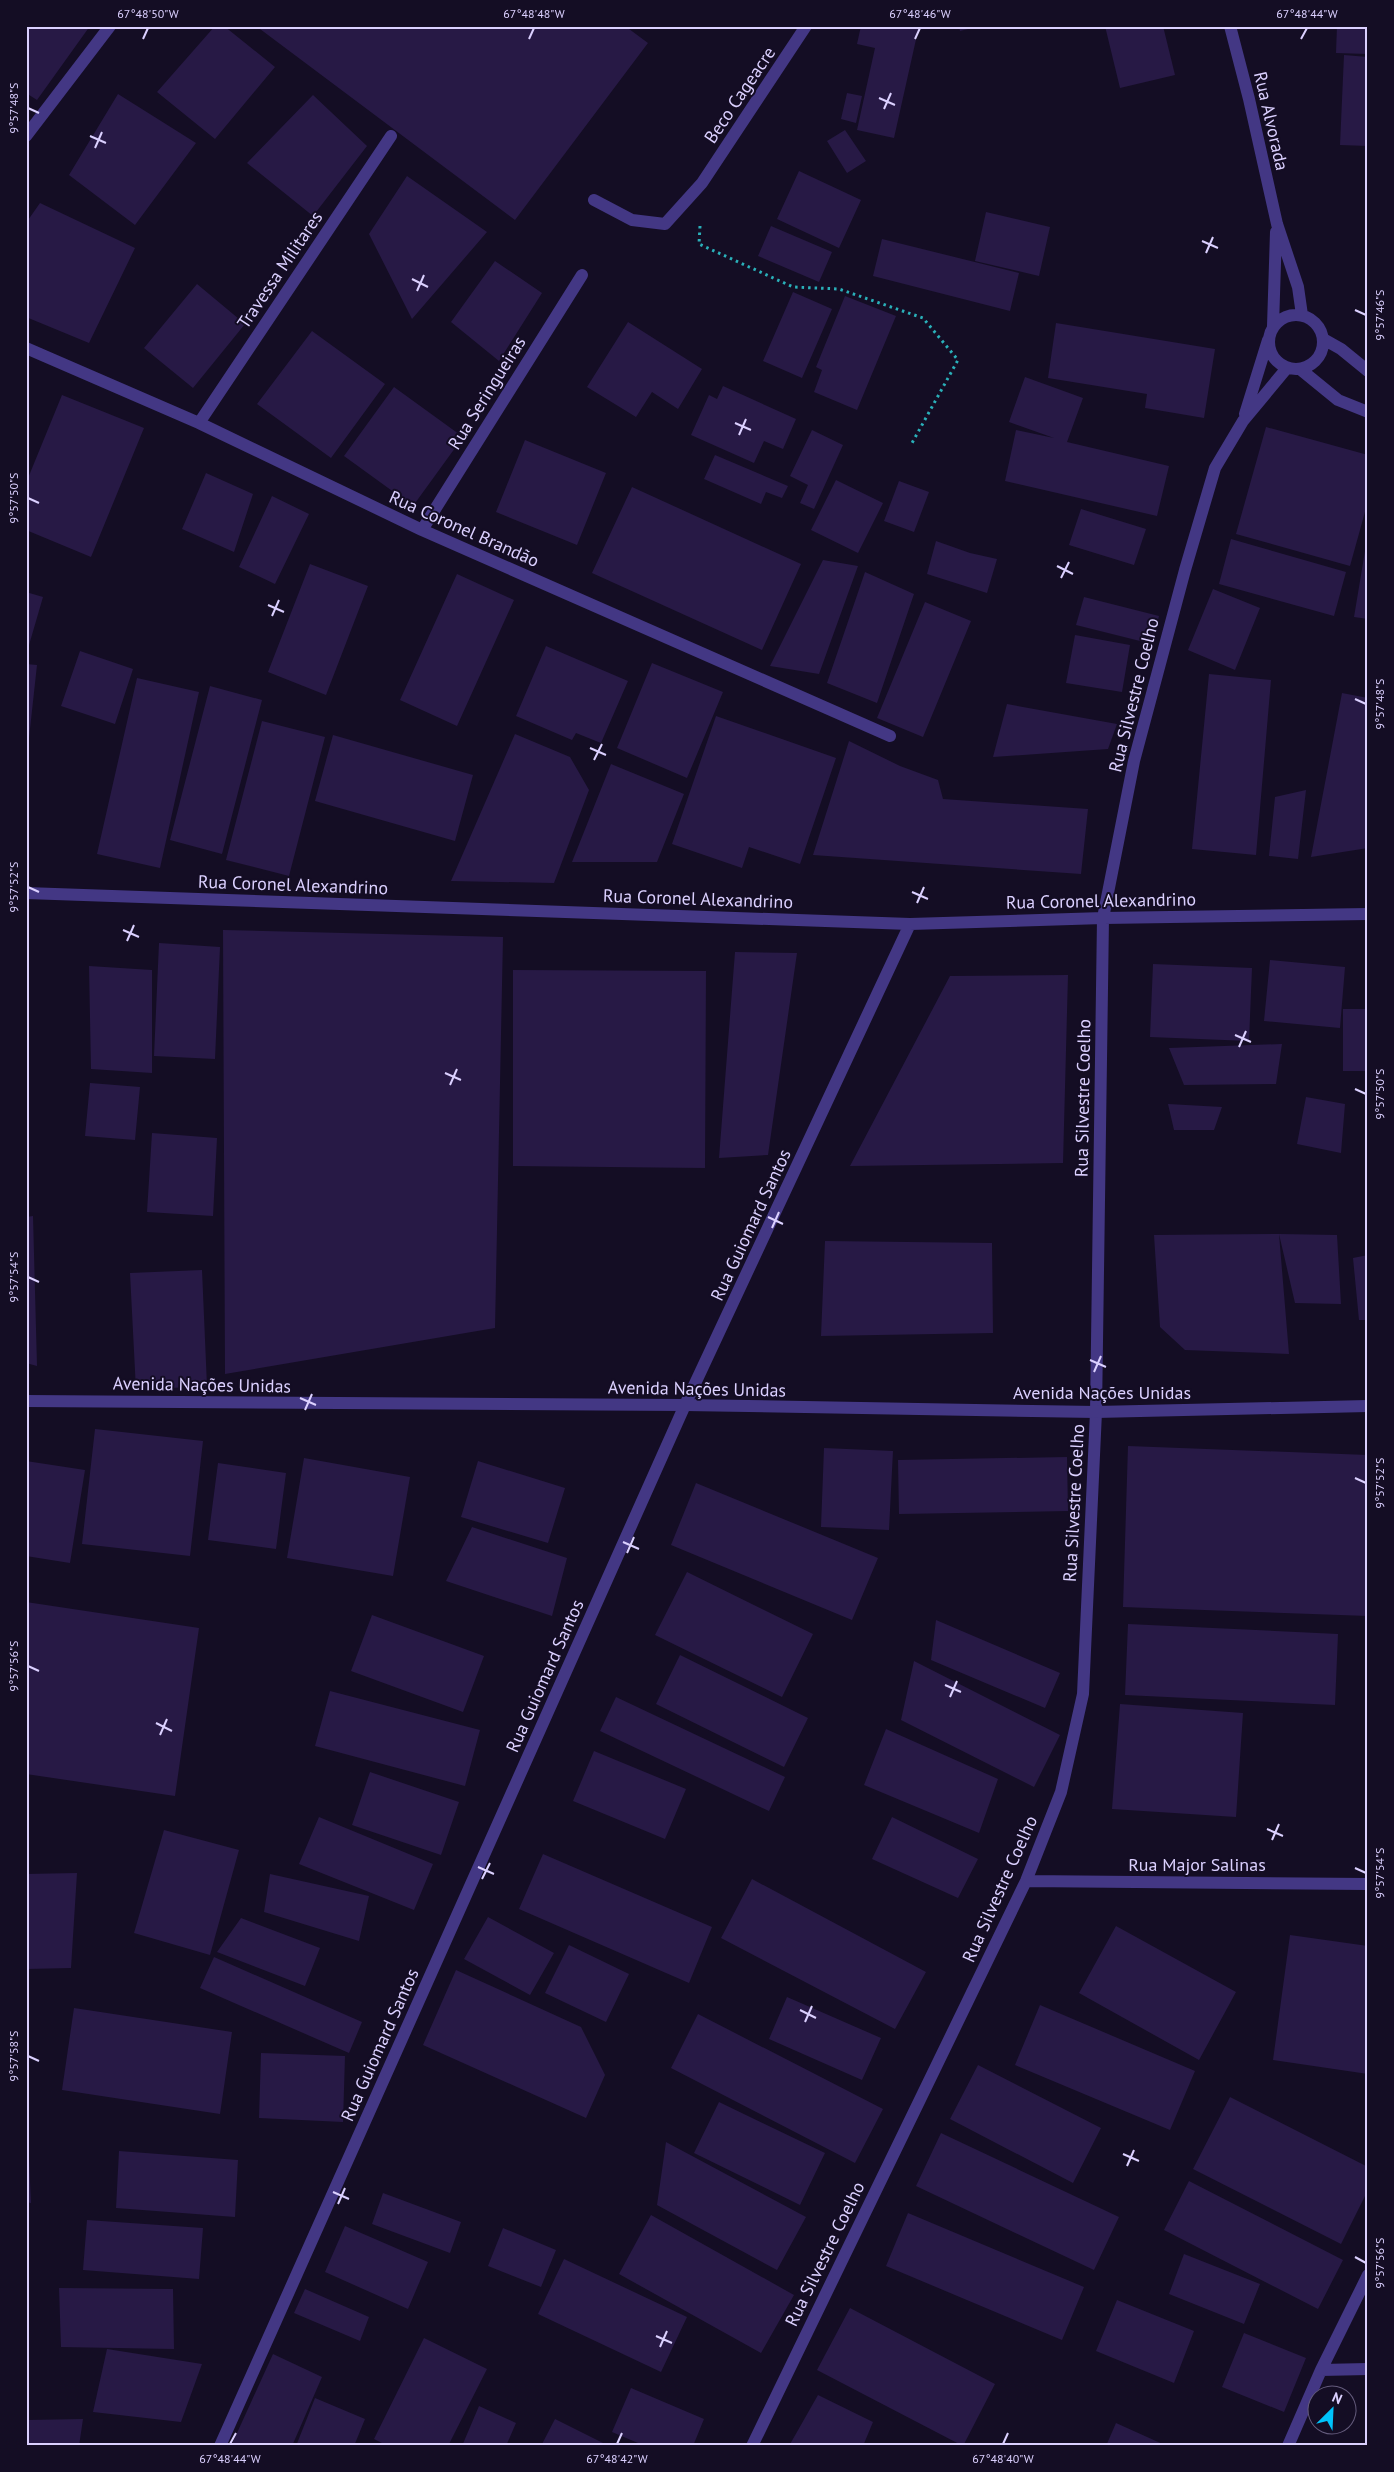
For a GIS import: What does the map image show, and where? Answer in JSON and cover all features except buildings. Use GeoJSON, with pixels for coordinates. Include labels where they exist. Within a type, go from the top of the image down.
{"type":"FeatureCollection","features":[{"type":"Feature","properties":{"kind":"street"},"geometry":{"type":"LineString","coordinates":[[26,136],[110,26]]}},
{"type":"Feature","properties":{"kind":"street","name":"Beco Cageacre"},"geometry":{"type":"LineString","coordinates":[[594,200],[632,220],[665,224],[702,182],[806,26]]}},
{"type":"Feature","properties":{"kind":"street","name":"Rua Alvorada"},"geometry":{"type":"LineString","coordinates":[[1230,26],[1249,99],[1277,224],[1298,287],[1302,315]]}},
{"type":"Feature","properties":{"kind":"street","name":"Travessa Militares"},"geometry":{"type":"LineString","coordinates":[[199,423],[391,136]]}},
{"type":"Feature","properties":{"kind":"street","name":"Rua Alvorada"},"geometry":{"type":"LineString","coordinates":[[1271,332],[1277,224]]}},
{"type":"Feature","properties":{"kind":"street","name":"Rua Seringueiras"},"geometry":{"type":"LineString","coordinates":[[422,530],[582,275]]}},
{"type":"Feature","properties":{"kind":"street"},"geometry":{"type":"LineString","coordinates":[[1294,368],[1316,361],[1321,354],[1324,340],[1318,326],[1311,318],[1302,315],[1286,316],[1271,332],[1270,350],[1277,361],[1294,368],[1338,400],[1368,412]]}},
{"type":"Feature","properties":{"kind":"street","name":"Rua Silvestre Coelho"},"geometry":{"type":"LineString","coordinates":[[1243,421],[1271,332]]}},
{"type":"Feature","properties":{"kind":"street"},"geometry":{"type":"LineString","coordinates":[[1324,340],[1341,349],[1368,371]]}},
{"type":"Feature","properties":{"kind":"street","name":"Rua Coronel Brandão"},"geometry":{"type":"LineString","coordinates":[[26,348],[199,423],[422,530],[890,736]]}},
{"type":"Feature","properties":{"kind":"street","name":"Rua Silvestre Coelho"},"geometry":{"type":"LineString","coordinates":[[752,2446],[1026,1881],[1061,1792],[1083,1694],[1096,1412],[1103,918],[1134,761],[1185,570],[1215,468],[1243,421],[1294,368]]}},
{"type":"Feature","properties":{"kind":"street","name":"Rua Coronel Alexandrino"},"geometry":{"type":"LineString","coordinates":[[26,893],[910,924],[1103,918],[1368,914]]}},
{"type":"Feature","properties":{"kind":"street","name":"Rua Guiomard Santos"},"geometry":{"type":"LineString","coordinates":[[220,2446],[685,1405],[910,924]]}},
{"type":"Feature","properties":{"kind":"street","name":"Avenida Nações Unidas"},"geometry":{"type":"LineString","coordinates":[[26,1401],[685,1405],[1096,1412],[1368,1406]]}},
{"type":"Feature","properties":{"kind":"street","name":"Rua Major Salinas"},"geometry":{"type":"LineString","coordinates":[[1026,1881],[1368,1884]]}},
{"type":"Feature","properties":{"kind":"street"},"geometry":{"type":"LineString","coordinates":[[1288,2446],[1321,2370],[1368,2275]]}},
{"type":"Feature","properties":{"kind":"street"},"geometry":{"type":"LineString","coordinates":[[1321,2370],[1368,2369]]}},
{"type":"Feature","properties":{"kind":"path"},"geometry":{"type":"LineString","coordinates":[[702,182],[699,244],[793,287],[839,289],[923,318],[958,360],[912,443]]}}]}
